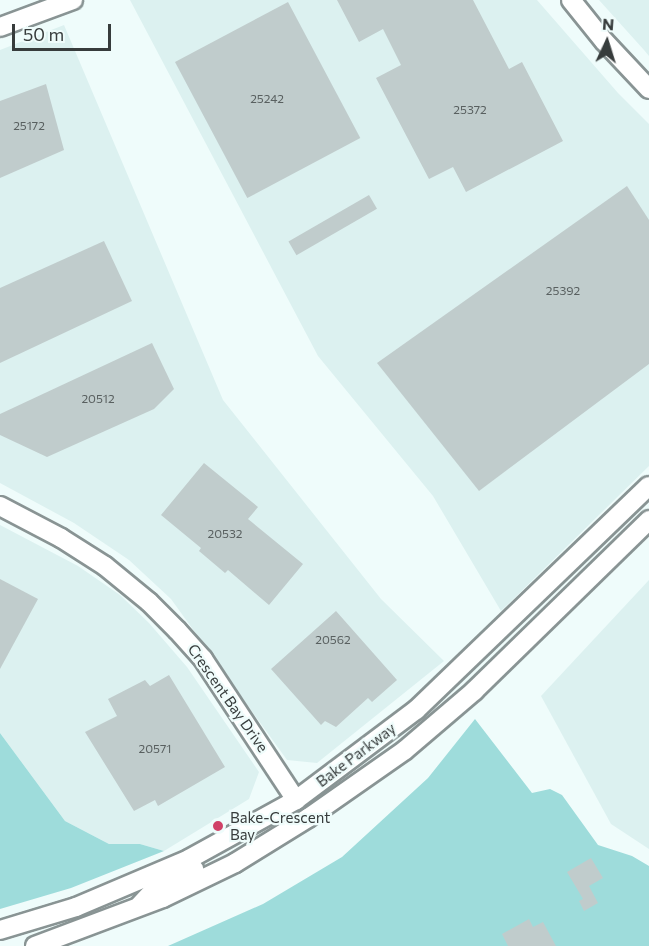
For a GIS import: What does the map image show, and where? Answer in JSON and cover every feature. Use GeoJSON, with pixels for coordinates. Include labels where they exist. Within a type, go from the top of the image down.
{"type":"FeatureCollection","features":[{"type":"Feature","properties":{"kind":"main road"},"geometry":{"type":"LineString","coordinates":[[0,27],[73,0]]}},
{"type":"Feature","properties":{"kind":"main road"},"geometry":{"type":"LineString","coordinates":[[571,0],[604,41],[649,89]]}},
{"type":"Feature","properties":{"kind":"main road","name":"Bake Parkway"},"geometry":{"type":"LineString","coordinates":[[0,930],[76,907],[189,859],[296,800],[416,710],[649,486]]}},
{"type":"Feature","properties":{"kind":"main road","name":"Crescent Bay Drive"},"geometry":{"type":"LineString","coordinates":[[0,506],[61,538],[105,566],[142,596],[177,630],[203,659],[296,800]]}},
{"type":"Feature","properties":{"kind":"main road","name":"Bake Parkway"},"geometry":{"type":"LineString","coordinates":[[35,946],[136,909],[236,862],[308,818],[405,750],[474,691],[649,520]]}},
{"type":"Feature","properties":{"kind":"main road"},"geometry":{"type":"LineString","coordinates":[[136,909],[158,886],[220,857],[274,826],[296,807],[296,800]]}},
{"type":"Feature","properties":{"kind":"shaded area"},"geometry":{"type":"Polygon","coordinates":[[[130,0],[537,0],[618,93],[649,124],[649,466],[501,611],[433,496],[318,356],[130,0]]]}},
{"type":"Feature","properties":{"kind":"shaded area"},"geometry":{"type":"Polygon","coordinates":[[[599,0],[649,0],[649,56],[644,50],[599,0]]]}},
{"type":"Feature","properties":{"kind":"shaded area"},"geometry":{"type":"Polygon","coordinates":[[[64,25],[223,400],[381,599],[444,661],[317,763],[287,760],[171,599],[129,560],[74,523],[0,483],[0,50],[64,25]]]}},
{"type":"Feature","properties":{"kind":"shaded area"},"geometry":{"type":"Polygon","coordinates":[[[0,525],[78,566],[120,595],[149,623],[187,667],[259,772],[249,799],[164,851],[140,844],[109,844],[65,821],[0,733],[0,525]]]}},
{"type":"Feature","properties":{"kind":"shaded area"},"geometry":{"type":"Polygon","coordinates":[[[649,580],[649,849],[611,824],[541,696],[649,580]]]}},
{"type":"Feature","properties":{"kind":"shaded area"},"geometry":{"type":"Polygon","coordinates":[[[475,719],[532,793],[550,789],[562,795],[598,845],[632,856],[649,866],[649,946],[168,946],[263,904],[342,857],[428,778],[475,719]]]}},
{"type":"Feature","properties":{"kind":"shaded area"},"geometry":{"type":"Polygon","coordinates":[[[0,733],[65,821],[109,844],[140,844],[164,851],[71,888],[0,909],[0,733]]]}},
{"type":"Feature","properties":{"kind":"building"},"geometry":{"type":"Polygon","coordinates":[[[337,0],[473,0],[509,69],[522,62],[563,141],[466,192],[453,167],[429,179],[376,78],[401,65],[383,29],[359,42],[337,0]]]}},
{"type":"Feature","properties":{"kind":"building"},"geometry":{"type":"Polygon","coordinates":[[[288,2],[360,138],[247,198],[175,62],[288,2]]]}},
{"type":"Feature","properties":{"kind":"building"},"geometry":{"type":"Polygon","coordinates":[[[46,84],[64,150],[0,178],[0,101],[46,84]]]}},
{"type":"Feature","properties":{"kind":"building"},"geometry":{"type":"Polygon","coordinates":[[[627,186],[649,220],[649,364],[479,491],[377,363],[627,186]]]}},
{"type":"Feature","properties":{"kind":"building"},"geometry":{"type":"Polygon","coordinates":[[[369,195],[377,209],[296,255],[288,242],[369,195]]]}},
{"type":"Feature","properties":{"kind":"building"},"geometry":{"type":"Polygon","coordinates":[[[104,241],[132,301],[0,363],[0,288],[104,241]]]}},
{"type":"Feature","properties":{"kind":"building"},"geometry":{"type":"Polygon","coordinates":[[[152,343],[174,389],[154,409],[47,457],[0,435],[0,414],[152,343]]]}},
{"type":"Feature","properties":{"kind":"building"},"geometry":{"type":"Polygon","coordinates":[[[204,463],[258,507],[248,519],[303,564],[269,605],[228,570],[225,573],[199,551],[201,548],[161,515],[204,463]]]}},
{"type":"Feature","properties":{"kind":"building"},"geometry":{"type":"Polygon","coordinates":[[[0,579],[38,599],[0,669],[0,579]]]}},
{"type":"Feature","properties":{"kind":"building"},"geometry":{"type":"Polygon","coordinates":[[[336,611],[397,680],[372,702],[368,698],[336,727],[325,721],[321,725],[271,669],[336,611]]]}},
{"type":"Feature","properties":{"kind":"building"},"geometry":{"type":"Polygon","coordinates":[[[169,675],[225,767],[158,806],[155,800],[134,811],[85,732],[117,716],[108,699],[145,680],[150,686],[169,675]]]}},
{"type":"Feature","properties":{"kind":"building"},"geometry":{"type":"Polygon","coordinates":[[[591,858],[603,878],[589,886],[598,903],[584,911],[579,901],[583,899],[567,872],[591,858]]]}},
{"type":"Feature","properties":{"kind":"building"},"geometry":{"type":"Polygon","coordinates":[[[529,919],[533,927],[543,922],[556,946],[508,946],[502,934],[529,919]]]}},
{"type":"Feature","properties":{"kind":"place","name":"Bake-Crescent Bay"},"geometry":{"type":"Point","coordinates":[218,826]}}]}
